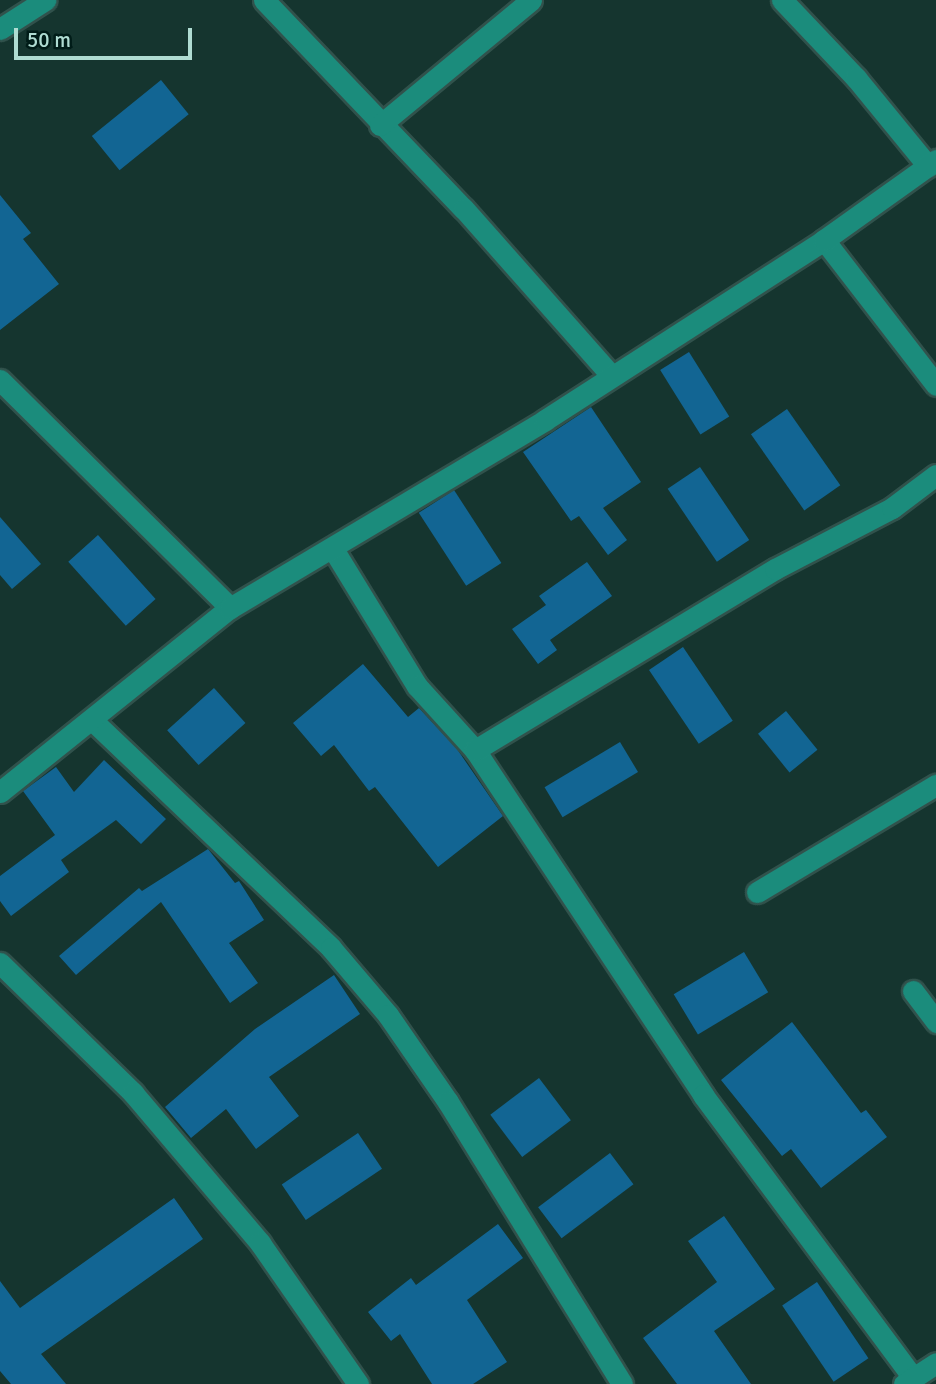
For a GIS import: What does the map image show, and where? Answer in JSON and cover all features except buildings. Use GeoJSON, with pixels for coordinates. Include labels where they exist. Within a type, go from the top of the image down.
{"type":"FeatureCollection","features":[{"type":"Feature","properties":{"kind":"street"},"geometry":{"type":"LineString","coordinates":[[0,29],[45,0]]}},
{"type":"Feature","properties":{"kind":"street"},"geometry":{"type":"LineString","coordinates":[[264,0],[380,125],[464,209],[612,376]]}},
{"type":"Feature","properties":{"kind":"street"},"geometry":{"type":"LineString","coordinates":[[380,125],[531,0]]}},
{"type":"Feature","properties":{"kind":"street"},"geometry":{"type":"LineString","coordinates":[[0,792],[93,721],[230,608],[333,549],[612,376],[824,240],[932,163],[782,0]]}},
{"type":"Feature","properties":{"kind":"street"},"geometry":{"type":"LineString","coordinates":[[824,240],[936,385]]}},
{"type":"Feature","properties":{"kind":"street"},"geometry":{"type":"LineString","coordinates":[[0,380],[230,608]]}},
{"type":"Feature","properties":{"kind":"street"},"geometry":{"type":"LineString","coordinates":[[475,750],[775,569],[892,509],[936,475]]}},
{"type":"Feature","properties":{"kind":"street"},"geometry":{"type":"LineString","coordinates":[[333,549],[417,686],[475,750],[703,1095],[909,1381],[936,1363]]}},
{"type":"Feature","properties":{"kind":"street"},"geometry":{"type":"LineString","coordinates":[[93,721],[331,948],[388,1015],[448,1102],[622,1384]]}},
{"type":"Feature","properties":{"kind":"street"},"geometry":{"type":"LineString","coordinates":[[757,892],[936,785]]}},
{"type":"Feature","properties":{"kind":"street"},"geometry":{"type":"LineString","coordinates":[[0,963],[133,1093],[260,1243],[358,1384]]}},
{"type":"Feature","properties":{"kind":"street"},"geometry":{"type":"LineString","coordinates":[[913,991],[936,1022]]}}]}
